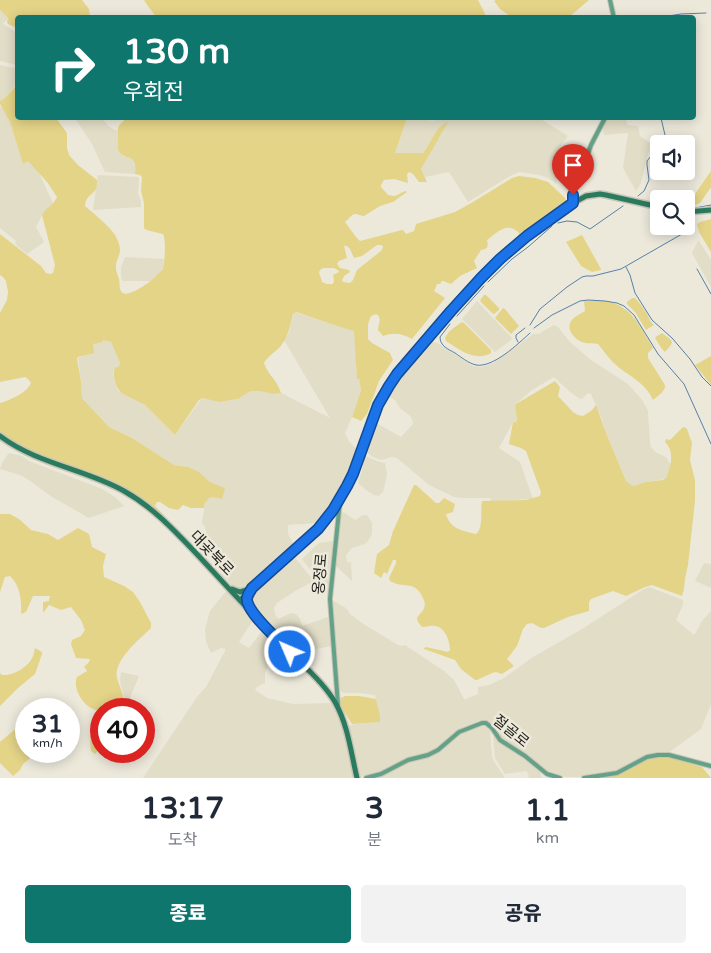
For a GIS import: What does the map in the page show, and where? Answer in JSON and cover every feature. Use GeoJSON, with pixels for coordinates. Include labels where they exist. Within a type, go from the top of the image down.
{"type":"FeatureCollection","features":[{"type":"Feature","properties":{"kind":"street"},"geometry":{"type":"LineString","coordinates":[[610,0],[613,15]]}},
{"type":"Feature","properties":{"kind":"street"},"geometry":{"type":"LineString","coordinates":[[573,203],[573,195],[591,145],[604,120]]}},
{"type":"Feature","properties":{"kind":"street","name":"옹정로"},"geometry":{"type":"LineString","coordinates":[[338,707],[330,599],[340,500],[353,474],[378,405],[389,386],[451,311],[500,259],[527,236],[573,203],[586,196],[600,194],[650,205]]}},
{"type":"Feature","properties":{"kind":"street"},"geometry":{"type":"LineString","coordinates":[[695,211],[711,210]]}},
{"type":"Feature","properties":{"kind":"street","name":"대곶북로"},"geometry":{"type":"LineString","coordinates":[[0,436],[34,455],[125,492],[146,505],[170,527],[327,691],[338,707],[346,730],[357,778]]}},
{"type":"Feature","properties":{"kind":"street"},"geometry":{"type":"LineString","coordinates":[[240,600],[318,529],[340,500]]}},
{"type":"Feature","properties":{"kind":"street"},"geometry":{"type":"LineString","coordinates":[[228,588],[240,592],[252,588]]}},
{"type":"Feature","properties":{"kind":"street"},"geometry":{"type":"LineString","coordinates":[[252,588],[247,600],[253,614]]}},
{"type":"Feature","properties":{"kind":"street","name":"절골로"},"geometry":{"type":"LineString","coordinates":[[366,778],[387,771],[408,760],[428,755],[438,750],[459,732],[482,722],[492,728],[500,740],[530,760],[546,774],[560,778]]}},
{"type":"Feature","properties":{"kind":"street"},"geometry":{"type":"LineString","coordinates":[[584,778],[617,773],[647,758],[658,755],[669,754],[711,766]]}},
{"type":"Feature","properties":{"kind":"shaded area"},"geometry":{"type":"Polygon","coordinates":[[[0,0],[82,0],[89,9],[90,15],[15,15],[15,27],[8,24],[8,18],[0,10],[0,0]]]}},
{"type":"Feature","properties":{"kind":"shaded area"},"geometry":{"type":"Polygon","coordinates":[[[144,0],[478,0],[486,15],[155,15],[144,0]]]}},
{"type":"Feature","properties":{"kind":"shaded area"},"geometry":{"type":"Polygon","coordinates":[[[589,0],[571,15],[508,15],[500,9],[494,1],[589,0]]]}},
{"type":"Feature","properties":{"kind":"shaded area"},"geometry":{"type":"Polygon","coordinates":[[[0,10],[8,18],[3,24],[15,32],[15,65],[0,61],[0,10]]]}},
{"type":"Feature","properties":{"kind":"shaded area"},"geometry":{"type":"Polygon","coordinates":[[[0,65],[15,68],[15,86],[5,98],[0,101],[0,65]]]}},
{"type":"Feature","properties":{"kind":"shaded area"},"geometry":{"type":"Polygon","coordinates":[[[15,87],[15,120],[57,120],[67,133],[69,155],[97,180],[96,189],[88,198],[85,206],[107,225],[119,243],[120,250],[116,269],[120,290],[124,293],[136,291],[161,272],[164,264],[165,245],[163,234],[144,228],[144,203],[141,191],[142,177],[135,174],[133,160],[118,150],[118,130],[119,125],[124,120],[406,120],[395,153],[423,153],[439,128],[448,122],[421,169],[427,182],[419,182],[409,172],[407,174],[408,183],[394,179],[384,180],[381,187],[388,195],[395,196],[405,191],[407,192],[393,202],[380,206],[364,216],[354,214],[345,222],[360,241],[402,230],[406,234],[414,231],[416,224],[455,212],[512,178],[519,176],[548,182],[565,198],[567,203],[509,248],[505,247],[518,238],[519,233],[510,228],[499,231],[487,240],[487,247],[481,250],[474,261],[477,268],[460,276],[451,284],[442,281],[440,284],[437,284],[434,291],[445,298],[412,339],[398,334],[383,336],[378,330],[379,317],[376,314],[371,316],[368,324],[368,339],[390,353],[393,360],[379,381],[367,414],[361,421],[352,417],[361,390],[359,379],[357,379],[354,331],[296,312],[293,314],[285,340],[264,363],[281,393],[272,394],[252,391],[238,399],[219,402],[203,398],[199,400],[175,435],[145,405],[121,393],[114,374],[115,368],[120,363],[111,342],[103,340],[93,344],[94,353],[78,357],[77,359],[82,398],[109,427],[132,438],[174,465],[188,467],[199,472],[210,482],[225,488],[222,499],[209,498],[204,508],[191,508],[183,505],[178,510],[157,502],[155,506],[170,523],[158,512],[122,489],[50,462],[0,436],[0,403],[22,393],[31,383],[25,377],[0,382],[0,313],[7,300],[8,292],[6,281],[0,275],[0,234],[41,266],[46,273],[53,273],[55,265],[42,215],[57,197],[47,182],[28,161],[23,164],[10,122],[0,101],[15,87]],[[377,245],[362,256],[354,258],[350,249],[344,246],[347,258],[339,261],[337,264],[340,268],[350,272],[345,275],[342,280],[343,282],[350,283],[357,270],[382,250],[383,246],[377,245]],[[334,268],[321,269],[319,272],[322,282],[333,284],[333,275],[339,272],[334,268]]]}},
{"type":"Feature","properties":{"kind":"shaded area"},"geometry":{"type":"Polygon","coordinates":[[[1,106],[10,122],[23,164],[28,160],[39,173],[53,203],[43,213],[36,227],[44,242],[27,254],[15,244],[16,241],[0,228],[1,106]]]}},
{"type":"Feature","properties":{"kind":"shaded area"},"geometry":{"type":"Polygon","coordinates":[[[76,120],[104,120],[108,126],[117,131],[119,152],[123,156],[134,160],[135,174],[105,172],[92,144],[76,120]]]}},
{"type":"Feature","properties":{"kind":"shaded area"},"geometry":{"type":"Polygon","coordinates":[[[406,120],[542,120],[568,136],[561,145],[559,152],[556,174],[557,184],[539,175],[519,172],[468,202],[449,172],[425,177],[421,170],[437,130],[423,153],[395,153],[406,120]]]}},
{"type":"Feature","properties":{"kind":"shaded area"},"geometry":{"type":"Polygon","coordinates":[[[606,120],[626,120],[627,124],[638,126],[640,136],[650,143],[650,150],[641,183],[636,191],[623,168],[628,133],[604,135],[602,128],[606,120]]]}},
{"type":"Feature","properties":{"kind":"shaded area"},"geometry":{"type":"Polygon","coordinates":[[[711,171],[711,187],[700,203],[695,205],[695,194],[711,171]]]}},
{"type":"Feature","properties":{"kind":"shaded area"},"geometry":{"type":"Polygon","coordinates":[[[98,175],[138,177],[138,194],[141,207],[93,210],[98,175]]]}},
{"type":"Feature","properties":{"kind":"shaded area"},"geometry":{"type":"Polygon","coordinates":[[[711,219],[711,252],[699,232],[697,224],[711,219]]]}},
{"type":"Feature","properties":{"kind":"shaded area"},"geometry":{"type":"Polygon","coordinates":[[[582,235],[601,270],[592,272],[581,266],[566,242],[582,235]]]}},
{"type":"Feature","properties":{"kind":"shaded area"},"geometry":{"type":"Polygon","coordinates":[[[698,241],[711,260],[711,287],[692,253],[698,241]]]}},
{"type":"Feature","properties":{"kind":"shaded area"},"geometry":{"type":"Polygon","coordinates":[[[125,257],[164,259],[163,267],[160,273],[151,281],[123,281],[121,278],[121,268],[125,257]]]}},
{"type":"Feature","properties":{"kind":"shaded area"},"geometry":{"type":"Polygon","coordinates":[[[484,295],[499,308],[494,314],[480,301],[484,295]]]}},
{"type":"Feature","properties":{"kind":"shaded area"},"geometry":{"type":"Polygon","coordinates":[[[632,298],[635,298],[654,325],[646,330],[635,312],[627,304],[632,298]]]}},
{"type":"Feature","properties":{"kind":"shaded area"},"geometry":{"type":"Polygon","coordinates":[[[477,301],[512,338],[495,352],[462,319],[477,301]]]}},
{"type":"Feature","properties":{"kind":"shaded area"},"geometry":{"type":"Polygon","coordinates":[[[584,301],[610,302],[619,305],[640,326],[653,348],[648,353],[648,358],[665,385],[663,391],[653,400],[646,389],[613,363],[598,344],[582,342],[571,333],[570,323],[575,317],[585,311],[584,301]]]}},
{"type":"Feature","properties":{"kind":"shaded area"},"geometry":{"type":"Polygon","coordinates":[[[503,308],[519,326],[511,334],[495,318],[503,308]]]}},
{"type":"Feature","properties":{"kind":"shaded area"},"geometry":{"type":"Polygon","coordinates":[[[294,312],[355,331],[357,378],[359,379],[361,390],[345,433],[350,443],[357,449],[345,483],[326,514],[318,523],[288,525],[288,534],[294,545],[257,579],[241,589],[232,585],[221,574],[218,554],[209,555],[203,551],[206,531],[202,523],[205,503],[209,498],[214,497],[225,488],[210,482],[199,472],[188,467],[174,465],[132,438],[109,427],[82,398],[78,358],[85,355],[92,344],[103,340],[111,342],[120,363],[113,372],[118,391],[145,405],[175,435],[202,398],[219,402],[238,399],[252,391],[272,394],[281,393],[330,418],[284,340],[289,333],[294,312]]]}},
{"type":"Feature","properties":{"kind":"shaded area"},"geometry":{"type":"Polygon","coordinates":[[[462,322],[491,350],[491,353],[473,356],[446,341],[445,338],[448,333],[462,322]]]}},
{"type":"Feature","properties":{"kind":"shaded area"},"geometry":{"type":"Polygon","coordinates":[[[554,325],[591,360],[628,384],[643,401],[648,411],[651,447],[657,453],[666,457],[671,465],[665,479],[634,486],[628,484],[591,394],[588,393],[580,399],[554,377],[532,390],[516,404],[517,421],[513,422],[499,448],[520,462],[533,499],[491,501],[490,498],[454,497],[429,485],[397,458],[392,457],[381,460],[366,452],[376,423],[401,437],[413,424],[410,416],[400,408],[395,400],[387,396],[432,341],[473,366],[482,367],[493,363],[533,334],[538,334],[554,325]]]}},
{"type":"Feature","properties":{"kind":"shaded area"},"geometry":{"type":"Polygon","coordinates":[[[662,333],[672,342],[665,352],[655,338],[662,333]]]}},
{"type":"Feature","properties":{"kind":"shaded area"},"geometry":{"type":"Polygon","coordinates":[[[711,356],[711,385],[695,365],[711,356]]]}},
{"type":"Feature","properties":{"kind":"shaded area"},"geometry":{"type":"Polygon","coordinates":[[[555,381],[560,387],[558,396],[578,415],[583,416],[596,405],[626,481],[631,485],[634,486],[666,478],[671,455],[665,442],[666,439],[670,440],[684,427],[687,429],[692,443],[690,460],[695,480],[695,501],[684,589],[682,596],[652,585],[626,596],[613,591],[591,599],[589,611],[568,617],[544,628],[532,623],[527,624],[523,629],[517,646],[507,659],[514,666],[502,674],[496,672],[475,680],[461,669],[455,660],[424,649],[426,647],[448,652],[450,646],[442,629],[431,626],[422,627],[418,622],[417,618],[425,605],[419,591],[412,586],[390,581],[389,578],[396,560],[393,560],[387,574],[384,572],[381,578],[374,573],[377,554],[389,545],[393,531],[414,485],[436,503],[439,503],[444,498],[455,504],[453,512],[446,514],[448,519],[454,526],[466,532],[476,534],[481,523],[482,501],[526,500],[540,496],[541,492],[526,451],[509,444],[513,422],[517,420],[516,404],[555,381]]]}},
{"type":"Feature","properties":{"kind":"shaded area"},"geometry":{"type":"Polygon","coordinates":[[[9,453],[22,456],[29,461],[102,489],[115,497],[124,506],[89,518],[52,497],[20,475],[0,469],[9,453]]]}},
{"type":"Feature","properties":{"kind":"shaded area"},"geometry":{"type":"Polygon","coordinates":[[[365,456],[385,463],[386,480],[383,492],[378,496],[366,490],[358,483],[365,456]]]}},
{"type":"Feature","properties":{"kind":"shaded area"},"geometry":{"type":"Polygon","coordinates":[[[341,512],[355,520],[363,515],[367,515],[372,523],[372,534],[368,541],[365,544],[352,548],[346,555],[347,562],[351,562],[352,581],[335,565],[341,512]]]}},
{"type":"Feature","properties":{"kind":"shaded area"},"geometry":{"type":"Polygon","coordinates":[[[0,514],[10,514],[31,530],[48,534],[58,540],[78,528],[89,534],[92,547],[106,554],[103,566],[104,577],[133,592],[151,623],[151,628],[128,650],[119,664],[117,678],[123,698],[90,698],[90,707],[82,700],[78,693],[76,681],[77,677],[87,671],[84,667],[90,659],[76,658],[71,644],[72,640],[81,636],[85,630],[81,620],[71,607],[61,610],[49,605],[43,613],[43,602],[49,601],[50,596],[33,596],[26,612],[21,614],[20,594],[10,576],[5,577],[0,592],[0,514]]]}},
{"type":"Feature","properties":{"kind":"shaded area"},"geometry":{"type":"Polygon","coordinates":[[[333,541],[328,593],[302,559],[319,543],[333,541]]]}},
{"type":"Feature","properties":{"kind":"shaded area"},"geometry":{"type":"Polygon","coordinates":[[[291,557],[296,559],[314,581],[277,603],[274,608],[275,614],[278,619],[291,613],[296,614],[302,626],[328,617],[331,646],[297,653],[251,601],[251,596],[255,590],[291,557]]]}},
{"type":"Feature","properties":{"kind":"shaded area"},"geometry":{"type":"Polygon","coordinates":[[[704,563],[711,564],[711,588],[695,581],[704,563]]]}},
{"type":"Feature","properties":{"kind":"shaded area"},"geometry":{"type":"Polygon","coordinates":[[[649,587],[683,600],[683,605],[676,620],[693,634],[695,634],[702,621],[711,611],[711,704],[701,729],[671,751],[639,758],[613,772],[582,777],[564,777],[547,772],[503,739],[490,723],[480,720],[461,728],[428,754],[403,760],[382,771],[361,777],[349,726],[380,722],[380,715],[375,695],[339,691],[332,600],[346,608],[350,614],[365,625],[398,645],[405,645],[444,671],[454,680],[464,699],[466,699],[478,694],[478,687],[489,685],[504,678],[533,657],[649,587]]]}},
{"type":"Feature","properties":{"kind":"shaded area"},"geometry":{"type":"Polygon","coordinates":[[[227,590],[253,618],[239,642],[249,648],[262,631],[284,648],[278,657],[271,662],[265,672],[265,683],[255,690],[267,698],[293,704],[333,703],[344,730],[355,778],[143,778],[153,763],[155,763],[155,760],[197,697],[206,687],[225,651],[225,649],[221,648],[211,653],[206,642],[205,629],[210,611],[227,590]]]}},
{"type":"Feature","properties":{"kind":"shaded area"},"geometry":{"type":"Polygon","coordinates":[[[35,648],[42,652],[42,654],[35,674],[0,706],[0,673],[6,675],[20,670],[31,660],[35,648]]]}},
{"type":"Feature","properties":{"kind":"shaded area"},"geometry":{"type":"Polygon","coordinates":[[[121,672],[139,676],[130,698],[124,698],[120,680],[121,672]]]}},
{"type":"Feature","properties":{"kind":"shaded area"},"geometry":{"type":"Polygon","coordinates":[[[345,696],[376,699],[380,722],[352,724],[340,705],[341,698],[345,696]]]}},
{"type":"Feature","properties":{"kind":"shaded area"},"geometry":{"type":"Polygon","coordinates":[[[478,725],[485,725],[490,730],[493,760],[505,778],[377,778],[406,763],[437,754],[460,733],[478,725]]]}},
{"type":"Feature","properties":{"kind":"shaded area"},"geometry":{"type":"Polygon","coordinates":[[[15,729],[15,763],[24,763],[13,776],[0,763],[0,742],[15,729]]]}},
{"type":"Feature","properties":{"kind":"shaded area"},"geometry":{"type":"Polygon","coordinates":[[[493,737],[496,737],[539,770],[542,778],[529,778],[527,771],[505,774],[495,758],[493,737]]]}},
{"type":"Feature","properties":{"kind":"shaded area"},"geometry":{"type":"Polygon","coordinates":[[[656,757],[670,757],[702,767],[711,778],[597,778],[618,774],[643,761],[656,757]]]}},
{"type":"Feature","properties":{"kind":"waterway"},"geometry":{"type":"LineString","coordinates":[[675,15],[706,13]]}},
{"type":"Feature","properties":{"kind":"waterway"},"geometry":{"type":"LineString","coordinates":[[661,120],[665,135]]}},
{"type":"Feature","properties":{"kind":"waterway"},"geometry":{"type":"LineString","coordinates":[[638,196],[644,191],[649,180],[647,161],[650,157]]}},
{"type":"Feature","properties":{"kind":"waterway"},"geometry":{"type":"LineString","coordinates":[[695,208],[711,205]]}},
{"type":"Feature","properties":{"kind":"waterway"},"geometry":{"type":"LineString","coordinates":[[558,223],[567,221],[577,222],[590,229],[623,206]]}},
{"type":"Feature","properties":{"kind":"waterway"},"geometry":{"type":"LineString","coordinates":[[488,282],[512,259],[552,226]]}},
{"type":"Feature","properties":{"kind":"waterway"},"geometry":{"type":"LineString","coordinates":[[530,325],[540,309],[582,277],[621,269],[680,235]]}},
{"type":"Feature","properties":{"kind":"waterway"},"geometry":{"type":"LineString","coordinates":[[626,267],[635,293],[652,320],[672,338],[711,386]]}},
{"type":"Feature","properties":{"kind":"waterway"},"geometry":{"type":"LineString","coordinates":[[697,269],[711,294]]}},
{"type":"Feature","properties":{"kind":"waterway"},"geometry":{"type":"LineString","coordinates":[[457,316],[484,286]]}},
{"type":"Feature","properties":{"kind":"waterway"},"geometry":{"type":"LineString","coordinates":[[534,328],[552,315],[580,301],[605,301],[624,306],[634,315],[658,354],[684,384],[711,444]]}},
{"type":"Feature","properties":{"kind":"waterway"},"geometry":{"type":"LineString","coordinates":[[450,324],[440,337],[441,343],[447,349],[476,365],[483,365],[497,359],[530,333]]}},
{"type":"Feature","properties":{"kind":"waterway"},"geometry":{"type":"LineString","coordinates":[[518,342],[516,335],[525,328]]}},
{"type":"Feature","properties":{"kind":"route"},"geometry":{"type":"LineString","coordinates":[[290,652],[253,614],[247,600],[252,588],[326,521],[353,474],[378,405],[397,374],[481,278],[527,236],[573,203],[573,195]]}}]}
